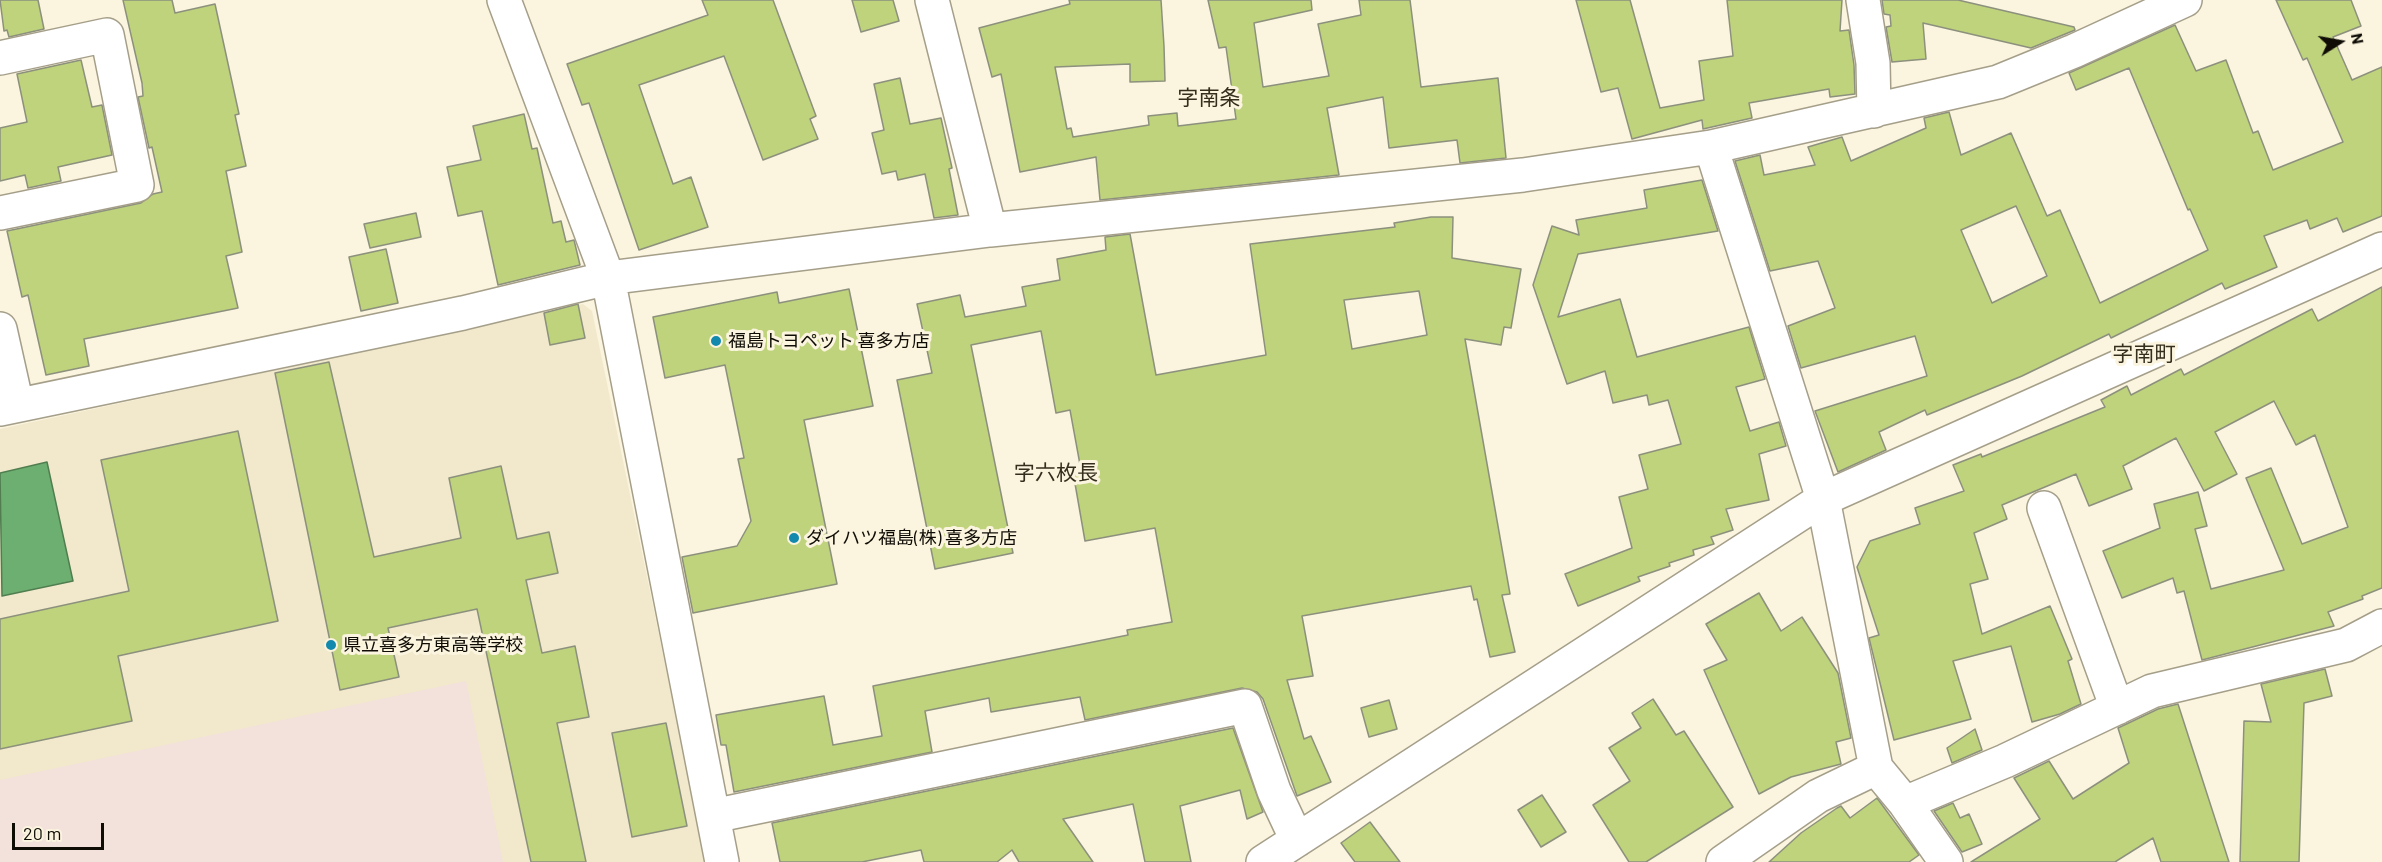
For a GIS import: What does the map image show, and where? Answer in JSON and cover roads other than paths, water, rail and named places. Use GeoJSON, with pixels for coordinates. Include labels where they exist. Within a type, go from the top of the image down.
{"type":"FeatureCollection","features":[{"type":"Feature","properties":{"kind":"street"},"geometry":{"type":"LineString","coordinates":[[504,0],[609,278],[722,862]]}},
{"type":"Feature","properties":{"kind":"street"},"geometry":{"type":"LineString","coordinates":[[932,0],[990,230]]}},
{"type":"Feature","properties":{"kind":"street"},"geometry":{"type":"LineString","coordinates":[[1863,0],[1873,63],[1874,111]]}},
{"type":"Feature","properties":{"kind":"street"},"geometry":{"type":"LineString","coordinates":[[0,329],[8,407],[451,315],[609,278],[990,230],[1523,175],[1711,147],[1998,82],[2074,51],[2185,0]]}},
{"type":"Feature","properties":{"kind":"street"},"geometry":{"type":"LineString","coordinates":[[0,58],[107,35],[137,185],[0,213]]}},
{"type":"Feature","properties":{"kind":"street"},"geometry":{"type":"LineString","coordinates":[[1711,147],[1823,499],[1876,768],[1905,803],[1946,862]]}},
{"type":"Feature","properties":{"kind":"street"},"geometry":{"type":"LineString","coordinates":[[1263,862],[1823,499],[2382,249]]}},
{"type":"Feature","properties":{"kind":"street"},"geometry":{"type":"LineString","coordinates":[[2044,508],[2116,708]]}},
{"type":"Feature","properties":{"kind":"street"},"geometry":{"type":"LineString","coordinates":[[1905,803],[1974,775],[2152,692],[2346,645],[2382,626]]}},
{"type":"Feature","properties":{"kind":"street"},"geometry":{"type":"LineString","coordinates":[[713,816],[1245,706],[1274,791],[1297,840]]}},
{"type":"Feature","properties":{"kind":"street"},"geometry":{"type":"LineString","coordinates":[[1723,862],[1818,796],[1876,768]]}},
{"type":"Feature","properties":{"kind":"place","name":"福島トヨペット 喜多方店"},"geometry":{"type":"Point","coordinates":[716,341]}},
{"type":"Feature","properties":{"kind":"place","name":"ダイハツ福島(株) 喜多方店"},"geometry":{"type":"Point","coordinates":[794,538]}},
{"type":"Feature","properties":{"kind":"place","name":"県立喜多方東高等学校"},"geometry":{"type":"Point","coordinates":[331,645]}},
{"type":"Feature","properties":{"kind":"district","name":"字南条"},"geometry":{"type":"Point","coordinates":[1209,98]}},
{"type":"Feature","properties":{"kind":"district","name":"字南町"},"geometry":{"type":"Point","coordinates":[2144,354]}},
{"type":"Feature","properties":{"kind":"district","name":"字六枚長"},"geometry":{"type":"Point","coordinates":[1056,473]}}]}
